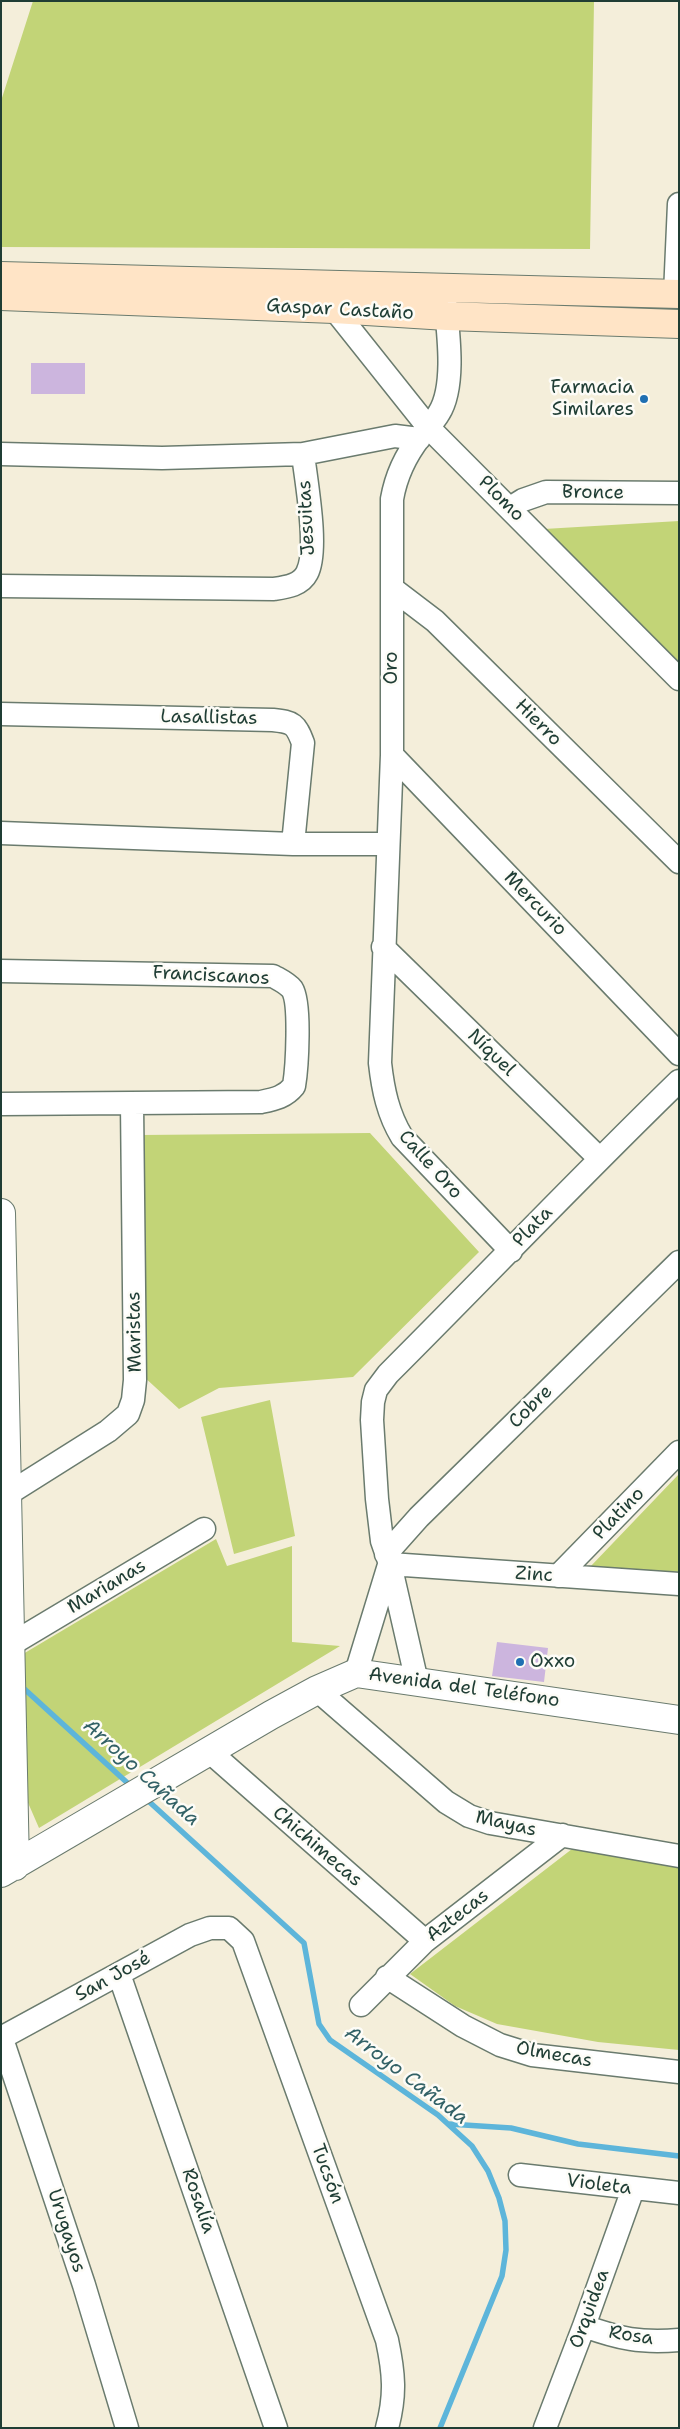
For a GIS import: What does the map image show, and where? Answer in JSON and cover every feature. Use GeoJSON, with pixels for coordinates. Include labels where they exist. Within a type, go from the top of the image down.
{"type":"FeatureCollection","features":[{"type":"Feature","properties":{"kind":"main road","name":"Gaspar Castaño"},"geometry":{"type":"LineString","coordinates":[[1,276],[677,294]]}},
{"type":"Feature","properties":{"kind":"main road","name":"Gaspar Castaño"},"geometry":{"type":"LineString","coordinates":[[1,296],[334,309],[447,316],[679,324]]}},
{"type":"Feature","properties":{"kind":"street"},"geometry":{"type":"LineString","coordinates":[[677,294],[679,204]]}},
{"type":"Feature","properties":{"kind":"street","name":"Oro"},"geometry":{"type":"LineString","coordinates":[[380,1063],[387,844],[392,755],[393,589],[390,526],[392,499],[396,478],[424,433],[440,413],[449,384],[447,316],[444,289]]}},
{"type":"Feature","properties":{"kind":"street","name":"Plomo"},"geometry":{"type":"LineString","coordinates":[[334,309],[424,433],[510,508],[679,679]]}},
{"type":"Feature","properties":{"kind":"street"},"geometry":{"type":"LineString","coordinates":[[303,454],[395,436],[424,433]]}},
{"type":"Feature","properties":{"kind":"street","name":"Jesuitas"},"geometry":{"type":"LineString","coordinates":[[1,454],[162,458],[303,454],[312,540],[307,573],[297,583],[274,589],[1,586]]}},
{"type":"Feature","properties":{"kind":"street","name":"Bronce"},"geometry":{"type":"LineString","coordinates":[[510,508],[523,500],[546,492],[679,493]]}},
{"type":"Feature","properties":{"kind":"street","name":"Hierro"},"geometry":{"type":"LineString","coordinates":[[393,589],[435,621],[679,862]]}},
{"type":"Feature","properties":{"kind":"street","name":"Lasallistas"},"geometry":{"type":"LineString","coordinates":[[1,714],[273,720],[291,722],[298,729],[303,743],[294,844]]}},
{"type":"Feature","properties":{"kind":"street","name":"Mercurio"},"geometry":{"type":"LineString","coordinates":[[392,755],[679,1054]]}},
{"type":"Feature","properties":{"kind":"street"},"geometry":{"type":"LineString","coordinates":[[1,833],[294,844],[387,844]]}},
{"type":"Feature","properties":{"kind":"street","name":"Níquel"},"geometry":{"type":"LineString","coordinates":[[383,947],[599,1158]]}},
{"type":"Feature","properties":{"kind":"street","name":"Franciscanos"},"geometry":{"type":"LineString","coordinates":[[1,971],[256,974],[273,976],[286,983],[293,990],[297,1007],[296,1073],[294,1086],[287,1094],[261,1102],[1,1104]]}},
{"type":"Feature","properties":{"kind":"street","name":"Calle Oro"},"geometry":{"type":"LineString","coordinates":[[380,1063],[383,1090],[391,1118],[402,1137],[511,1250]]}},
{"type":"Feature","properties":{"kind":"street","name":"Plata"},"geometry":{"type":"LineString","coordinates":[[388,1374],[599,1158],[679,1081]]}},
{"type":"Feature","properties":{"kind":"street","name":"Maristas"},"geometry":{"type":"LineString","coordinates":[[8,1494],[108,1431],[128,1414],[134,1400],[132,1104]]}},
{"type":"Feature","properties":{"kind":"street"},"geometry":{"type":"LineString","coordinates":[[1,1213],[10,1646],[8,1870]]}},
{"type":"Feature","properties":{"kind":"street","name":"Cobre"},"geometry":{"type":"LineString","coordinates":[[356,1673],[388,1559],[419,1517],[679,1262]]}},
{"type":"Feature","properties":{"kind":"street","name":"Cobre"},"geometry":{"type":"LineString","coordinates":[[388,1374],[376,1390],[372,1420],[377,1499],[382,1541],[417,1682]]}},
{"type":"Feature","properties":{"kind":"street","name":"Platino"},"geometry":{"type":"LineString","coordinates":[[558,1576],[679,1452]]}},
{"type":"Feature","properties":{"kind":"street","name":"Marianas"},"geometry":{"type":"LineString","coordinates":[[10,1646],[204,1529]]}},
{"type":"Feature","properties":{"kind":"street","name":"Zinc"},"geometry":{"type":"LineString","coordinates":[[388,1559],[558,1576],[679,1584]]}},
{"type":"Feature","properties":{"kind":"street","name":"Avenida del Teléfono"},"geometry":{"type":"LineString","coordinates":[[8,1870],[317,1690],[356,1673],[679,1720]]}},
{"type":"Feature","properties":{"kind":"street","name":"Mayas"},"geometry":{"type":"LineString","coordinates":[[317,1690],[446,1802],[469,1816],[490,1823],[679,1856]]}},
{"type":"Feature","properties":{"kind":"street","name":"Chichimecas"},"geometry":{"type":"LineString","coordinates":[[210,1752],[425,1941]]}},
{"type":"Feature","properties":{"kind":"street","name":"Aztecas"},"geometry":{"type":"LineString","coordinates":[[361,2005],[387,1976],[425,1941],[562,1835]]}},
{"type":"Feature","properties":{"kind":"street","name":"San José"},"geometry":{"type":"LineString","coordinates":[[1,2037],[190,1935],[210,1928],[229,1928]]}},
{"type":"Feature","properties":{"kind":"street","name":"Tucsón"},"geometry":{"type":"LineString","coordinates":[[229,1928],[243,1942],[251,1961],[387,2340],[394,2375],[393,2404],[387,2428]]}},
{"type":"Feature","properties":{"kind":"street","name":"Rosalía"},"geometry":{"type":"LineString","coordinates":[[119,1974],[276,2428]]}},
{"type":"Feature","properties":{"kind":"street","name":"Olmecas"},"geometry":{"type":"LineString","coordinates":[[387,1976],[464,2026],[500,2045],[524,2052],[679,2072]]}},
{"type":"Feature","properties":{"kind":"street","name":"Urugayos"},"geometry":{"type":"LineString","coordinates":[[1,2037],[84,2285],[127,2428]]}},
{"type":"Feature","properties":{"kind":"street","name":"Violeta"},"geometry":{"type":"LineString","coordinates":[[520,2175],[679,2193]]}},
{"type":"Feature","properties":{"kind":"street","name":"Orquidea"},"geometry":{"type":"LineString","coordinates":[[545,2428],[633,2189]]}},
{"type":"Feature","properties":{"kind":"street","name":"Rosa"},"geometry":{"type":"LineString","coordinates":[[584,2326],[615,2337],[641,2342],[679,2340]]}},
{"type":"Feature","properties":{"kind":"green space"},"geometry":{"type":"Polygon","coordinates":[[[33,1],[594,1],[590,249],[1,247],[1,101],[33,1]]]}},
{"type":"Feature","properties":{"kind":"green space"},"geometry":{"type":"Polygon","coordinates":[[[679,521],[679,662],[544,529],[679,521]]]}},
{"type":"Feature","properties":{"kind":"green space"},"geometry":{"type":"Polygon","coordinates":[[[370,1133],[479,1252],[353,1377],[219,1388],[179,1409],[142,1375],[141,1135],[370,1133]]]}},
{"type":"Feature","properties":{"kind":"green space"},"geometry":{"type":"Polygon","coordinates":[[[270,1400],[295,1536],[234,1554],[201,1417],[270,1400]]]}},
{"type":"Feature","properties":{"kind":"green space"},"geometry":{"type":"Polygon","coordinates":[[[679,1474],[679,1572],[590,1567],[679,1474]]]}},
{"type":"Feature","properties":{"kind":"green space"},"geometry":{"type":"Polygon","coordinates":[[[216,1539],[227,1566],[292,1546],[292,1642],[340,1646],[39,1828],[19,1782],[18,1657],[216,1539]]]}},
{"type":"Feature","properties":{"kind":"green space"},"geometry":{"type":"Polygon","coordinates":[[[572,1849],[679,1867],[679,2050],[598,2042],[497,2024],[455,2006],[410,1974],[572,1849]]]}},
{"type":"Feature","properties":{"kind":"building"},"geometry":{"type":"Polygon","coordinates":[[[31,363],[85,363],[85,394],[31,394],[31,363]]]}},
{"type":"Feature","properties":{"kind":"building","name":"Oxxo"},"geometry":{"type":"Polygon","coordinates":[[[497,1642],[548,1648],[544,1682],[492,1676],[497,1642]]]}},
{"type":"Feature","properties":{"kind":"waterway","name":"Arroyo Cañada"},"geometry":{"type":"LineString","coordinates":[[20,1685],[133,1788]]}},
{"type":"Feature","properties":{"kind":"waterway","name":"Arroyo Cañada"},"geometry":{"type":"LineString","coordinates":[[144,1797],[304,1943],[319,2024],[330,2040],[438,2115],[472,2146],[488,2171],[499,2198],[505,2221],[506,2250],[502,2276],[440,2428]]}},
{"type":"Feature","properties":{"kind":"waterway"},"geometry":{"type":"LineString","coordinates":[[449,2124],[511,2128],[578,2144],[679,2156]]}},
{"type":"Feature","properties":{"kind":"place","name":"Farmacia Similares"},"geometry":{"type":"Point","coordinates":[644,399]}},
{"type":"Feature","properties":{"kind":"place","name":"Oxxo"},"geometry":{"type":"Point","coordinates":[520,1662]}}]}
